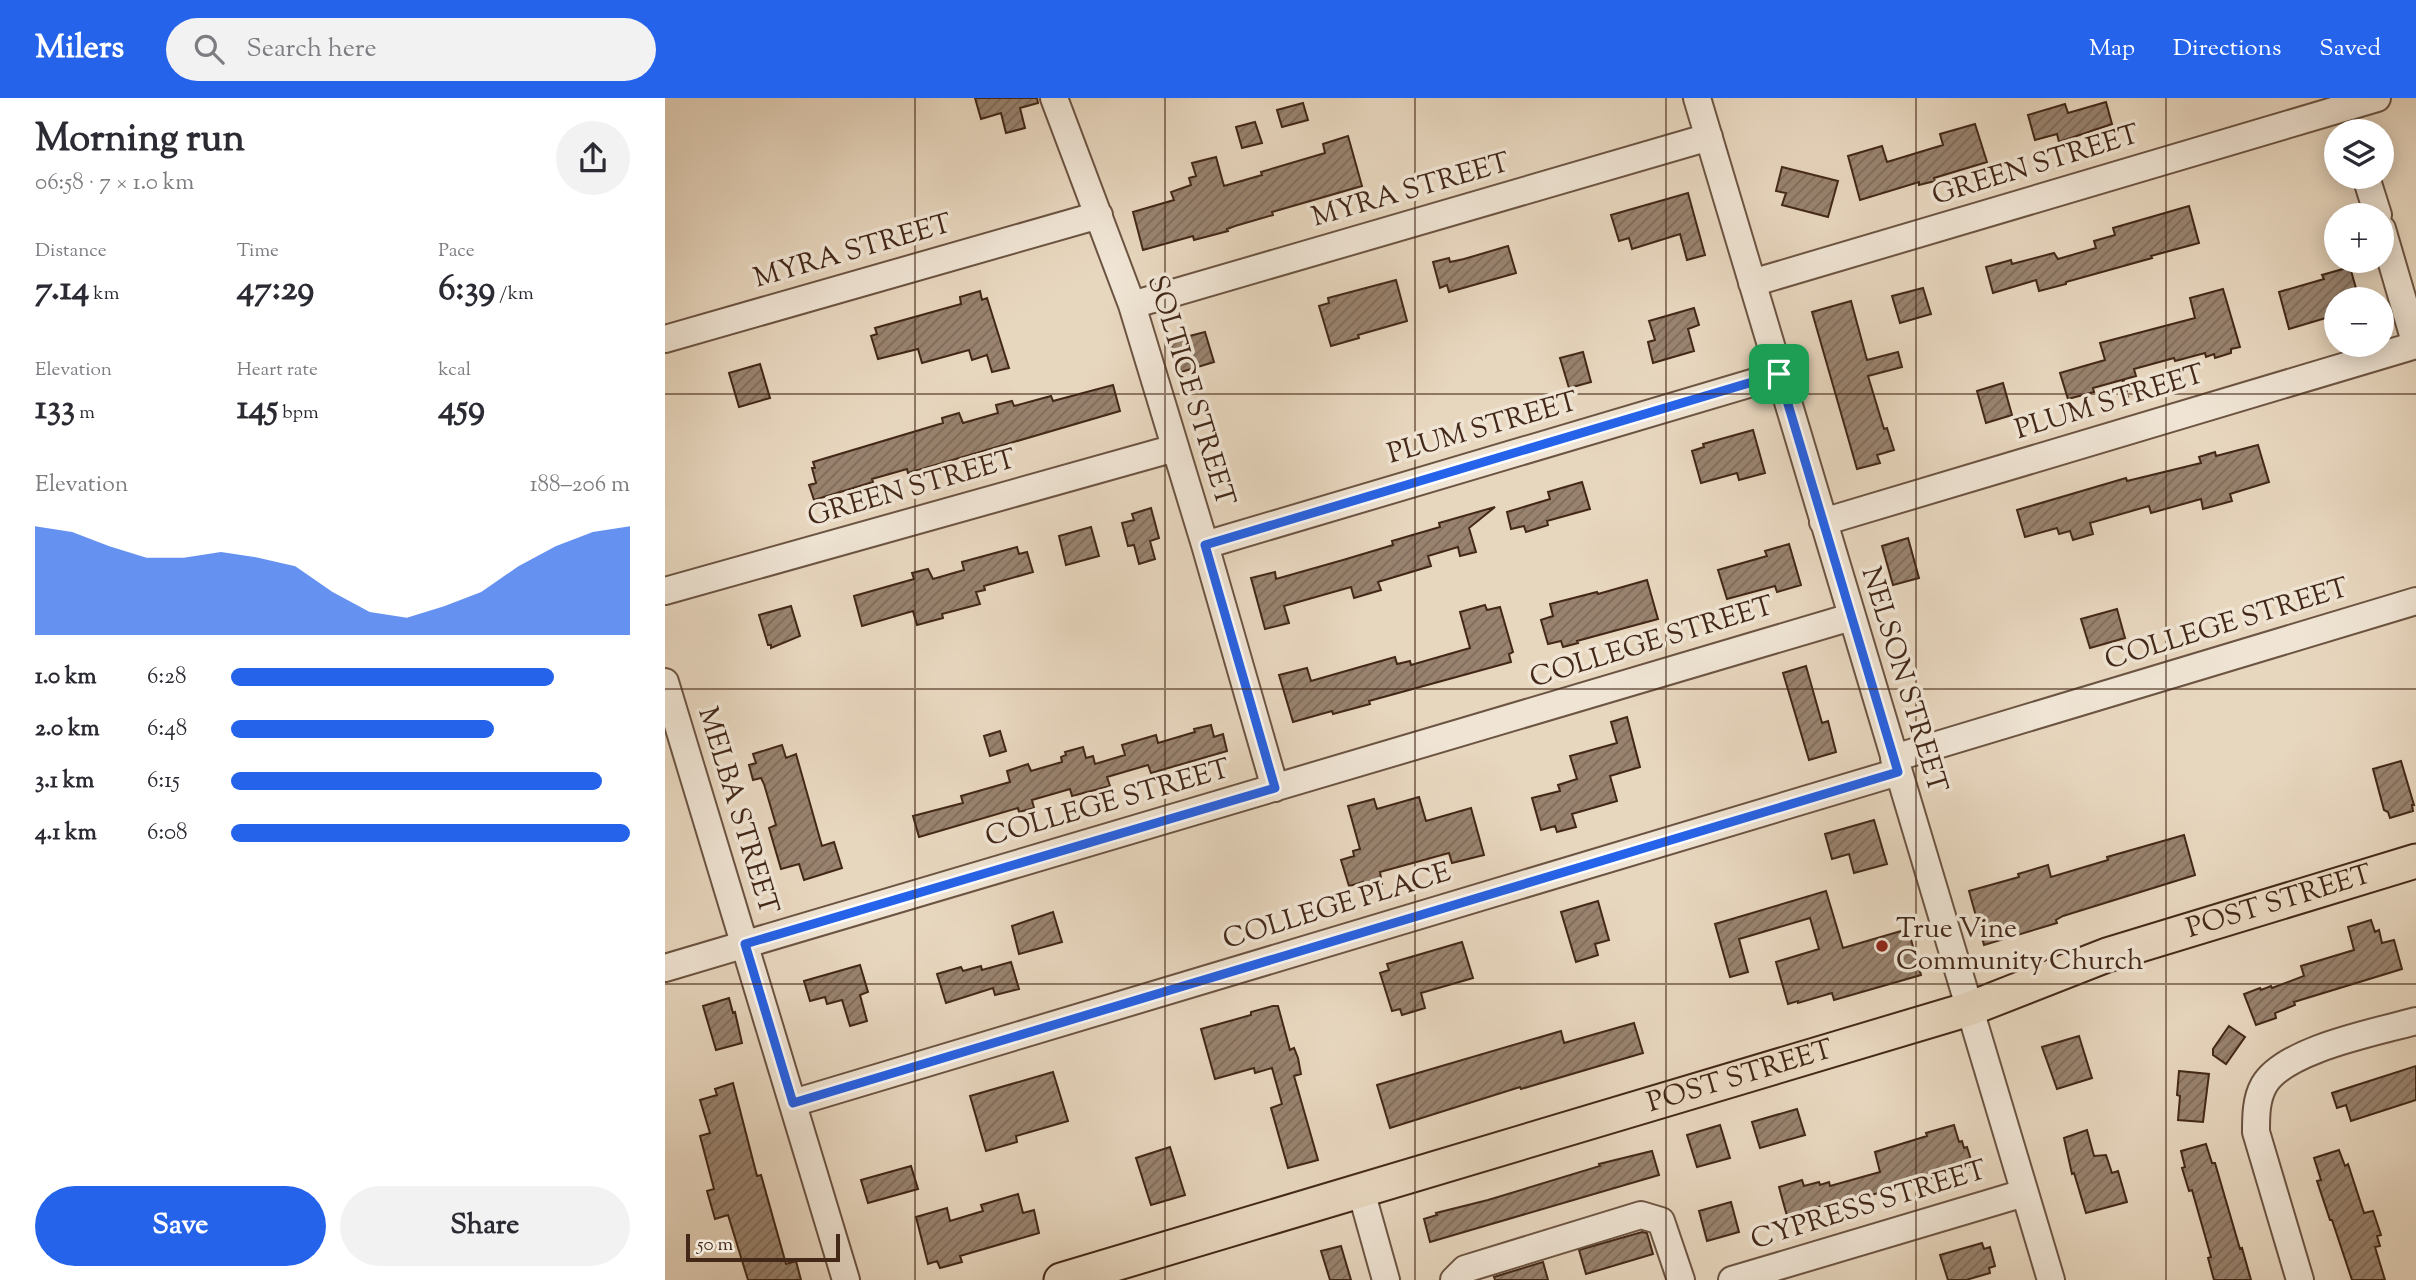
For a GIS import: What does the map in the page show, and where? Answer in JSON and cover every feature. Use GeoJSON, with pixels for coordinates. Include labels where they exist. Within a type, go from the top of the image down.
{"type":"FeatureCollection","features":[{"type":"Feature","properties":{"kind":"main road","name":"POST STREET"},"geometry":{"type":"LineString","coordinates":[[1062,1280],[1969,1009],[2107,955],[2416,861]]}},
{"type":"Feature","properties":{"kind":"street","name":"SOLTICE STREET"},"geometry":{"type":"LineString","coordinates":[[1054,98],[1132,305],[1275,788]]}},
{"type":"Feature","properties":{"kind":"street","name":"NELSON STREET"},"geometry":{"type":"LineString","coordinates":[[1697,98],[2051,1280]]}},
{"type":"Feature","properties":{"kind":"street","name":"GREEN STREET"},"geometry":{"type":"LineString","coordinates":[[1752,283],[2347,112],[2377,98]]}},
{"type":"Feature","properties":{"kind":"street","name":"MYRA STREET"},"geometry":{"type":"LineString","coordinates":[[1132,305],[1709,137]]}},
{"type":"Feature","properties":{"kind":"street","name":"MYRA STREET"},"geometry":{"type":"LineString","coordinates":[[665,339],[1099,215]]}},
{"type":"Feature","properties":{"kind":"street"},"geometry":{"type":"LineString","coordinates":[[2394,270],[2416,345]]}},
{"type":"Feature","properties":{"kind":"street","name":"PLUM STREET"},"geometry":{"type":"LineString","coordinates":[[1823,522],[2416,345]]}},
{"type":"Feature","properties":{"kind":"street","name":"PLUM STREET"},"geometry":{"type":"LineString","coordinates":[[1205,545],[1779,374]]}},
{"type":"Feature","properties":{"kind":"street","name":"GREEN STREET"},"geometry":{"type":"LineString","coordinates":[[665,591],[1175,448]]}},
{"type":"Feature","properties":{"kind":"street","name":"COLLEGE STREET"},"geometry":{"type":"LineString","coordinates":[[1896,765],[2416,601]]}},
{"type":"Feature","properties":{"kind":"street","name":"COLLEGE STREET"},"geometry":{"type":"LineString","coordinates":[[665,968],[1851,617]]}},
{"type":"Feature","properties":{"kind":"street","name":"MELBA STREET"},"geometry":{"type":"LineString","coordinates":[[665,682],[846,1280]]}},
{"type":"Feature","properties":{"kind":"street","name":"COLLEGE PLACE"},"geometry":{"type":"LineString","coordinates":[[793,1103],[1896,765]]}},
{"type":"Feature","properties":{"kind":"street"},"geometry":{"type":"LineString","coordinates":[[2300,1280],[2256,1132],[2256,1108],[2264,1084],[2280,1066],[2303,1054],[2416,1021]]}},
{"type":"Feature","properties":{"kind":"street"},"geometry":{"type":"LineString","coordinates":[[1361,1191],[1386,1280]]}},
{"type":"Feature","properties":{"kind":"street","name":"CYPRESS STREET"},"geometry":{"type":"LineString","coordinates":[[1732,1280],[1779,1273],[2024,1193]]}},
{"type":"Feature","properties":{"kind":"street"},"geometry":{"type":"LineString","coordinates":[[1454,1280],[1465,1269],[1641,1215],[1661,1221],[1682,1280]]}},
{"type":"Feature","properties":{"kind":"path"},"geometry":{"type":"LineString","coordinates":[[2123,380],[2129,403]]}},
{"type":"Feature","properties":{"kind":"building"},"geometry":{"type":"Polygon","coordinates":[[[975,98],[1037,98],[1038,103],[1020,108],[1025,128],[1006,133],[1001,113],[981,119],[975,98]]]}},
{"type":"Feature","properties":{"kind":"building"},"geometry":{"type":"Polygon","coordinates":[[[2106,102],[2112,124],[2059,142],[2057,134],[2035,140],[2028,115],[2065,104],[2068,113],[2106,102]]]}},
{"type":"Feature","properties":{"kind":"building"},"geometry":{"type":"Polygon","coordinates":[[[1303,103],[1308,120],[1282,127],[1277,110],[1303,103]]]}},
{"type":"Feature","properties":{"kind":"building"},"geometry":{"type":"Polygon","coordinates":[[[1255,122],[1262,143],[1242,148],[1236,127],[1255,122]]]}},
{"type":"Feature","properties":{"kind":"building"},"geometry":{"type":"Polygon","coordinates":[[[1975,124],[1987,162],[1934,178],[1935,181],[1919,185],[1919,182],[1860,200],[1848,156],[1882,146],[1887,162],[1943,145],[1940,134],[1975,124]]]}},
{"type":"Feature","properties":{"kind":"building"},"geometry":{"type":"Polygon","coordinates":[[[1348,136],[1362,186],[1272,212],[1273,215],[1235,226],[1227,229],[1228,231],[1194,240],[1193,236],[1143,250],[1133,212],[1174,200],[1171,192],[1191,185],[1189,178],[1196,176],[1192,163],[1216,157],[1224,186],[1325,153],[1323,144],[1348,136]]]}},
{"type":"Feature","properties":{"kind":"building"},"geometry":{"type":"Polygon","coordinates":[[[1782,167],[1838,181],[1828,217],[1782,205],[1786,193],[1776,191],[1782,167]]]}},
{"type":"Feature","properties":{"kind":"building"},"geometry":{"type":"Polygon","coordinates":[[[1688,193],[1705,255],[1687,260],[1680,234],[1632,249],[1629,238],[1619,241],[1611,215],[1688,193]]]}},
{"type":"Feature","properties":{"kind":"building"},"geometry":{"type":"Polygon","coordinates":[[[2189,206],[2199,243],[2039,291],[2036,280],[1993,293],[1986,267],[2011,260],[2012,264],[2054,253],[2058,259],[2096,248],[2094,241],[2115,235],[2113,228],[2189,206]]]}},
{"type":"Feature","properties":{"kind":"building"},"geometry":{"type":"Polygon","coordinates":[[[1508,246],[1516,273],[1449,292],[1447,285],[1440,288],[1433,262],[1449,258],[1450,262],[1508,246]]]}},
{"type":"Feature","properties":{"kind":"building"},"geometry":{"type":"Polygon","coordinates":[[[2352,273],[2356,287],[2324,287],[2324,319],[2289,329],[2279,292],[2324,279],[2322,275],[2352,273]]]}},
{"type":"Feature","properties":{"kind":"building"},"geometry":{"type":"Polygon","coordinates":[[[1396,280],[1407,321],[1331,346],[1319,306],[1329,303],[1328,298],[1396,280]]]}},
{"type":"Feature","properties":{"kind":"building"},"geometry":{"type":"Polygon","coordinates":[[[1923,288],[1931,314],[1900,323],[1892,296],[1923,288]]]}},
{"type":"Feature","properties":{"kind":"building"},"geometry":{"type":"Polygon","coordinates":[[[2223,289],[2240,347],[2215,358],[2214,354],[2206,357],[2205,353],[2134,369],[2136,376],[2093,388],[2094,392],[2068,399],[2060,373],[2105,360],[2100,343],[2195,318],[2190,298],[2223,289]]]}},
{"type":"Feature","properties":{"kind":"building"},"geometry":{"type":"Polygon","coordinates":[[[980,291],[982,300],[987,298],[1009,368],[992,372],[987,355],[972,360],[969,350],[922,363],[918,349],[878,359],[871,336],[877,334],[875,328],[961,304],[960,297],[980,291]]]}},
{"type":"Feature","properties":{"kind":"building"},"geometry":{"type":"Polygon","coordinates":[[[1851,301],[1867,360],[1898,352],[1902,367],[1868,376],[1884,429],[1887,428],[1894,450],[1877,455],[1880,463],[1857,469],[1812,312],[1851,301]]]}},
{"type":"Feature","properties":{"kind":"building"},"geometry":{"type":"Polygon","coordinates":[[[1694,308],[1699,325],[1688,329],[1694,351],[1653,363],[1648,342],[1655,340],[1649,321],[1694,308]]]}},
{"type":"Feature","properties":{"kind":"building"},"geometry":{"type":"Polygon","coordinates":[[[1205,332],[1214,362],[1178,373],[1170,341],[1205,332]]]}},
{"type":"Feature","properties":{"kind":"building"},"geometry":{"type":"Polygon","coordinates":[[[1583,352],[1591,382],[1569,388],[1560,358],[1583,352]]]}},
{"type":"Feature","properties":{"kind":"building"},"geometry":{"type":"Polygon","coordinates":[[[760,364],[770,398],[739,407],[729,373],[760,364]]]}},
{"type":"Feature","properties":{"kind":"building"},"geometry":{"type":"Polygon","coordinates":[[[2003,383],[2012,415],[1986,423],[1977,391],[2003,383]]]}},
{"type":"Feature","properties":{"kind":"building"},"geometry":{"type":"Polygon","coordinates":[[[1113,385],[1120,411],[908,473],[907,469],[872,479],[873,482],[814,500],[809,485],[816,483],[813,462],[943,423],[942,418],[959,413],[963,423],[998,413],[996,405],[1012,401],[1014,406],[1051,396],[1053,401],[1113,385]]]}},
{"type":"Feature","properties":{"kind":"building"},"geometry":{"type":"Polygon","coordinates":[[[1753,430],[1765,473],[1739,480],[1737,473],[1701,483],[1692,451],[1704,447],[1703,444],[1753,430]]]}},
{"type":"Feature","properties":{"kind":"building"},"geometry":{"type":"Polygon","coordinates":[[[2258,445],[2269,482],[2230,494],[2232,501],[2203,509],[2201,499],[2151,513],[2149,506],[2090,523],[2093,534],[2073,540],[2070,531],[2059,534],[2057,528],[2025,537],[2017,510],[2126,478],[2127,481],[2201,463],[2199,457],[2215,452],[2216,456],[2258,445]]]}},
{"type":"Feature","properties":{"kind":"building"},"geometry":{"type":"Polygon","coordinates":[[[1582,482],[1590,509],[1547,521],[1548,525],[1526,532],[1524,526],[1511,529],[1507,512],[1550,499],[1548,492],[1582,482]]]}},
{"type":"Feature","properties":{"kind":"building"},"geometry":{"type":"Polygon","coordinates":[[[1495,507],[1469,528],[1476,552],[1460,556],[1458,547],[1428,556],[1431,566],[1378,582],[1381,590],[1354,598],[1351,587],[1284,606],[1289,623],[1265,629],[1251,578],[1275,572],[1276,579],[1343,560],[1393,545],[1392,541],[1440,527],[1439,523],[1495,507]]]}},
{"type":"Feature","properties":{"kind":"building"},"geometry":{"type":"Polygon","coordinates":[[[1151,508],[1159,538],[1150,541],[1155,559],[1139,564],[1134,545],[1128,546],[1122,523],[1134,520],[1132,514],[1151,508]]]}},
{"type":"Feature","properties":{"kind":"building"},"geometry":{"type":"Polygon","coordinates":[[[1091,527],[1099,556],[1066,565],[1059,536],[1091,527]]]}},
{"type":"Feature","properties":{"kind":"building"},"geometry":{"type":"Polygon","coordinates":[[[1908,538],[1919,578],[1893,585],[1882,546],[1908,538]]]}},
{"type":"Feature","properties":{"kind":"building"},"geometry":{"type":"Polygon","coordinates":[[[1789,544],[1801,585],[1777,592],[1775,586],[1727,599],[1718,570],[1767,556],[1765,551],[1789,544]]]}},
{"type":"Feature","properties":{"kind":"building"},"geometry":{"type":"Polygon","coordinates":[[[1017,547],[1019,554],[1027,552],[1033,572],[984,586],[985,590],[976,592],[980,604],[942,614],[943,618],[917,625],[913,611],[862,626],[854,596],[914,579],[912,573],[928,569],[933,579],[964,570],[962,562],[1017,547]]]}},
{"type":"Feature","properties":{"kind":"building"},"geometry":{"type":"Polygon","coordinates":[[[1647,580],[1658,619],[1563,647],[1561,641],[1548,644],[1541,620],[1553,616],[1550,604],[1647,580]]]}},
{"type":"Feature","properties":{"kind":"building"},"geometry":{"type":"Polygon","coordinates":[[[1485,605],[1487,610],[1500,607],[1513,652],[1509,654],[1511,662],[1369,701],[1370,704],[1293,722],[1279,675],[1307,668],[1311,681],[1395,657],[1397,664],[1410,661],[1411,665],[1470,648],[1460,612],[1485,605]]]}},
{"type":"Feature","properties":{"kind":"building"},"geometry":{"type":"Polygon","coordinates":[[[791,606],[800,636],[771,648],[759,615],[791,606]]]}},
{"type":"Feature","properties":{"kind":"building"},"geometry":{"type":"Polygon","coordinates":[[[2117,609],[2125,638],[2090,648],[2081,619],[2117,609]]]}},
{"type":"Feature","properties":{"kind":"building"},"geometry":{"type":"Polygon","coordinates":[[[1806,666],[1822,723],[1828,721],[1836,752],[1809,760],[1783,673],[1806,666]]]}},
{"type":"Feature","properties":{"kind":"building"},"geometry":{"type":"Polygon","coordinates":[[[1627,717],[1640,767],[1610,776],[1617,801],[1572,814],[1576,827],[1557,832],[1555,826],[1541,830],[1532,798],[1560,791],[1558,785],[1577,779],[1570,756],[1617,743],[1611,722],[1627,717]]]}},
{"type":"Feature","properties":{"kind":"building"},"geometry":{"type":"Polygon","coordinates":[[[1211,725],[1214,737],[1223,734],[1227,751],[1151,773],[1148,765],[1107,777],[1110,786],[1072,796],[1070,789],[1032,800],[1034,808],[1019,812],[1018,808],[919,837],[913,816],[963,803],[961,796],[1010,782],[1007,771],[1028,764],[1031,771],[1062,762],[1061,757],[1066,755],[1065,752],[1083,747],[1086,758],[1093,756],[1095,764],[1125,755],[1122,745],[1156,735],[1158,743],[1211,725]]]}},
{"type":"Feature","properties":{"kind":"building"},"geometry":{"type":"Polygon","coordinates":[[[1000,731],[1006,751],[990,756],[984,736],[1000,731]]]}},
{"type":"Feature","properties":{"kind":"building"},"geometry":{"type":"Polygon","coordinates":[[[782,745],[786,758],[796,754],[822,846],[834,842],[842,868],[804,880],[799,864],[781,869],[769,828],[776,825],[764,784],[761,778],[753,780],[749,765],[756,763],[753,754],[782,745]]]}},
{"type":"Feature","properties":{"kind":"building"},"geometry":{"type":"Polygon","coordinates":[[[2401,761],[2414,805],[2413,811],[2390,818],[2384,810],[2373,769],[2401,761]]]}},
{"type":"Feature","properties":{"kind":"building"},"geometry":{"type":"Polygon","coordinates":[[[1419,797],[1426,821],[1471,808],[1484,855],[1452,863],[1449,853],[1380,872],[1382,884],[1365,889],[1363,882],[1349,886],[1341,860],[1354,856],[1353,851],[1360,849],[1348,806],[1374,799],[1377,809],[1419,797]]]}},
{"type":"Feature","properties":{"kind":"building"},"geometry":{"type":"Polygon","coordinates":[[[1874,820],[1887,864],[1854,873],[1849,854],[1832,859],[1825,834],[1874,820]]]}},
{"type":"Feature","properties":{"kind":"building"},"geometry":{"type":"Polygon","coordinates":[[[2184,835],[2195,875],[2063,916],[2056,920],[2057,923],[1984,945],[1969,891],[2019,877],[2018,874],[2048,865],[2051,877],[2108,860],[2107,857],[2184,835]]]}},
{"type":"Feature","properties":{"kind":"building","name":"True Vine Community Church"},"geometry":{"type":"Polygon","coordinates":[[[1826,891],[1843,948],[1908,929],[1921,975],[1834,1000],[1832,993],[1788,1004],[1776,962],[1819,949],[1810,918],[1739,939],[1748,972],[1730,977],[1715,924],[1826,891]]]}},
{"type":"Feature","properties":{"kind":"building"},"geometry":{"type":"Polygon","coordinates":[[[1598,901],[1609,940],[1595,944],[1598,955],[1576,962],[1561,912],[1598,901]]]}},
{"type":"Feature","properties":{"kind":"building"},"geometry":{"type":"Polygon","coordinates":[[[1053,912],[1062,942],[1019,954],[1012,926],[1053,912]]]}},
{"type":"Feature","properties":{"kind":"building"},"geometry":{"type":"Polygon","coordinates":[[[2371,920],[2375,932],[2379,930],[2382,943],[2394,940],[2402,969],[2294,1002],[2295,1005],[2275,1013],[2276,1018],[2256,1025],[2244,994],[2260,988],[2272,988],[2304,976],[2301,966],[2354,950],[2348,927],[2371,920]]]}},
{"type":"Feature","properties":{"kind":"building"},"geometry":{"type":"Polygon","coordinates":[[[1462,942],[1473,978],[1421,993],[1425,1008],[1402,1015],[1400,1009],[1392,1011],[1380,973],[1389,970],[1387,964],[1462,942]]]}},
{"type":"Feature","properties":{"kind":"building"},"geometry":{"type":"Polygon","coordinates":[[[1011,962],[1019,989],[995,995],[993,988],[946,1003],[937,974],[961,967],[963,971],[981,966],[982,970],[1011,962]]]}},
{"type":"Feature","properties":{"kind":"building"},"geometry":{"type":"Polygon","coordinates":[[[860,965],[868,992],[860,995],[867,1021],[850,1026],[842,1000],[827,1004],[825,997],[810,1001],[804,981],[860,965]]]}},
{"type":"Feature","properties":{"kind":"building"},"geometry":{"type":"Polygon","coordinates":[[[729,998],[742,1043],[716,1050],[703,1006],[729,998]]]}},
{"type":"Feature","properties":{"kind":"building"},"geometry":{"type":"Polygon","coordinates":[[[1278,1006],[1290,1050],[1294,1048],[1298,1058],[1301,1074],[1294,1076],[1318,1160],[1288,1168],[1271,1108],[1282,1104],[1272,1068],[1255,1073],[1254,1068],[1215,1079],[1201,1029],[1278,1006]]]}},
{"type":"Feature","properties":{"kind":"building"},"geometry":{"type":"Polygon","coordinates":[[[1634,1023],[1643,1053],[1521,1089],[1520,1087],[1390,1128],[1377,1085],[1561,1031],[1564,1043],[1634,1023]]]}},
{"type":"Feature","properties":{"kind":"building"},"geometry":{"type":"Polygon","coordinates":[[[2229,1026],[2245,1037],[2226,1064],[2213,1055],[2213,1049],[2229,1026]]]}},
{"type":"Feature","properties":{"kind":"building"},"geometry":{"type":"Polygon","coordinates":[[[2079,1036],[2092,1078],[2057,1089],[2042,1047],[2079,1036]]]}},
{"type":"Feature","properties":{"kind":"building"},"geometry":{"type":"Polygon","coordinates":[[[2416,1066],[2416,1100],[2351,1121],[2346,1105],[2337,1108],[2332,1093],[2416,1066]]]}},
{"type":"Feature","properties":{"kind":"building"},"geometry":{"type":"Polygon","coordinates":[[[2179,1071],[2209,1074],[2203,1122],[2178,1120],[2179,1071]]]}},
{"type":"Feature","properties":{"kind":"building"},"geometry":{"type":"Polygon","coordinates":[[[1053,1072],[1068,1121],[1016,1136],[1017,1142],[986,1151],[970,1096],[1053,1072]]]}},
{"type":"Feature","properties":{"kind":"building"},"geometry":{"type":"Polygon","coordinates":[[[733,1083],[757,1176],[761,1175],[786,1264],[796,1261],[801,1280],[748,1280],[728,1215],[715,1219],[707,1191],[714,1189],[700,1136],[710,1133],[700,1100],[717,1095],[715,1089],[733,1083]]]}},
{"type":"Feature","properties":{"kind":"building"},"geometry":{"type":"Polygon","coordinates":[[[1797,1109],[1805,1135],[1760,1148],[1752,1122],[1797,1109]]]}},
{"type":"Feature","properties":{"kind":"building"},"geometry":{"type":"Polygon","coordinates":[[[1720,1125],[1730,1158],[1697,1167],[1687,1135],[1720,1125]]]}},
{"type":"Feature","properties":{"kind":"building"},"geometry":{"type":"Polygon","coordinates":[[[1954,1125],[1959,1142],[1962,1141],[1964,1148],[1967,1147],[1973,1166],[1787,1216],[1779,1187],[1802,1180],[1804,1186],[1829,1182],[1830,1186],[1880,1172],[1875,1152],[1954,1125]]]}},
{"type":"Feature","properties":{"kind":"building"},"geometry":{"type":"Polygon","coordinates":[[[2087,1130],[2094,1156],[2106,1155],[2112,1173],[2118,1171],[2127,1202],[2086,1213],[2074,1173],[2072,1174],[2064,1138],[2087,1130]]]}},
{"type":"Feature","properties":{"kind":"building"},"geometry":{"type":"Polygon","coordinates":[[[2206,1144],[2212,1163],[2215,1163],[2251,1280],[2214,1280],[2208,1258],[2211,1257],[2192,1190],[2189,1191],[2182,1168],[2185,1167],[2181,1151],[2206,1144]]]}},
{"type":"Feature","properties":{"kind":"building"},"geometry":{"type":"Polygon","coordinates":[[[1170,1147],[1185,1195],[1151,1205],[1136,1158],[1170,1147]]]}},
{"type":"Feature","properties":{"kind":"building"},"geometry":{"type":"Polygon","coordinates":[[[2339,1150],[2345,1166],[2348,1164],[2364,1213],[2373,1211],[2381,1235],[2377,1236],[2380,1246],[2375,1247],[2385,1280],[2352,1280],[2330,1220],[2317,1181],[2321,1180],[2314,1158],[2339,1150]]]}},
{"type":"Feature","properties":{"kind":"building"},"geometry":{"type":"Polygon","coordinates":[[[1652,1151],[1659,1175],[1430,1242],[1424,1219],[1437,1215],[1436,1213],[1488,1200],[1600,1166],[1599,1164],[1652,1151]]]}},
{"type":"Feature","properties":{"kind":"building"},"geometry":{"type":"Polygon","coordinates":[[[911,1166],[918,1189],[868,1203],[861,1180],[911,1166]]]}},
{"type":"Feature","properties":{"kind":"building"},"geometry":{"type":"Polygon","coordinates":[[[1018,1194],[1023,1213],[1034,1210],[1039,1233],[960,1256],[962,1262],[940,1268],[937,1261],[928,1264],[916,1217],[947,1208],[950,1221],[983,1211],[981,1205],[1018,1194]]]}},
{"type":"Feature","properties":{"kind":"building"},"geometry":{"type":"Polygon","coordinates":[[[1731,1202],[1739,1232],[1707,1241],[1699,1211],[1731,1202]]]}},
{"type":"Feature","properties":{"kind":"building"},"geometry":{"type":"Polygon","coordinates":[[[1642,1232],[1647,1233],[1653,1254],[1586,1274],[1579,1250],[1642,1232]]]}},
{"type":"Feature","properties":{"kind":"building"},"geometry":{"type":"Polygon","coordinates":[[[1982,1243],[1984,1249],[1990,1247],[1995,1266],[1989,1268],[1990,1273],[1966,1280],[1948,1280],[1940,1255],[1982,1243]]]}},
{"type":"Feature","properties":{"kind":"building"},"geometry":{"type":"Polygon","coordinates":[[[1341,1246],[1351,1280],[1330,1280],[1321,1251],[1341,1246]]]}},
{"type":"Feature","properties":{"kind":"building"},"geometry":{"type":"Polygon","coordinates":[[[1543,1262],[1548,1280],[1495,1280],[1494,1277],[1543,1262]]]}},
{"type":"Feature","properties":{"kind":"place","name":"True Vine Community Church"},"geometry":{"type":"Point","coordinates":[1882,946]}},
{"type":"Feature","properties":{"kind":"route"},"geometry":{"type":"LineString","coordinates":[[1779,374],[1898,772],[793,1103],[745,944],[1275,788],[1205,545],[1779,374]]}}]}
